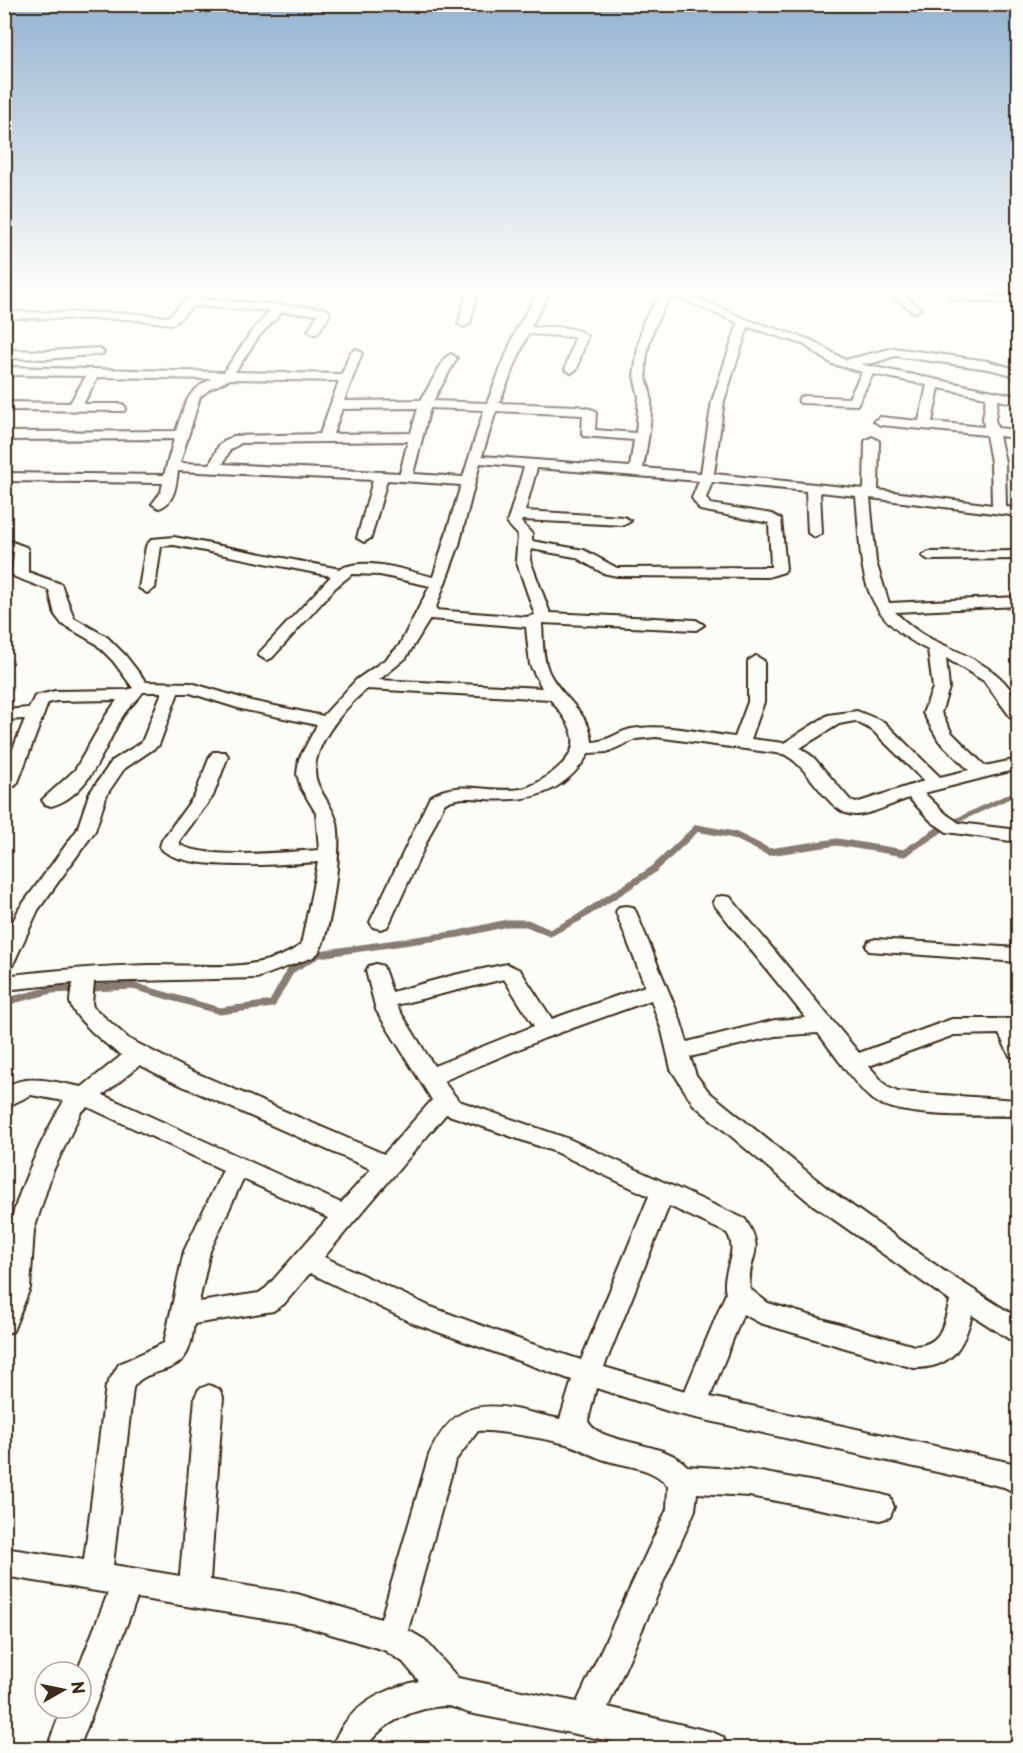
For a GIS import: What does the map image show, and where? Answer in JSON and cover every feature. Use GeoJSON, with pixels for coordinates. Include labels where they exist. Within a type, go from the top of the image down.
{"type":"FeatureCollection","features":[{"type":"Feature","properties":{"kind":"street"},"geometry":{"type":"LineString","coordinates":[[4,371],[347,378]]}},
{"type":"Feature","properties":{"kind":"street"},"geometry":{"type":"LineString","coordinates":[[159,504],[166,497],[181,435],[194,396],[207,386],[226,377],[230,371]]}},
{"type":"Feature","properties":{"kind":"street"},"geometry":{"type":"LineString","coordinates":[[325,437],[350,371]]}},
{"type":"Feature","properties":{"kind":"street"},"geometry":{"type":"LineString","coordinates":[[405,478],[425,404],[444,371]]}},
{"type":"Feature","properties":{"kind":"street"},"geometry":{"type":"LineString","coordinates":[[4,983],[83,987],[151,972],[238,973],[257,971],[311,948],[328,855],[325,814],[308,784],[305,773],[307,761],[327,722],[362,684],[399,656],[423,614],[438,583],[475,459],[506,371]]}},
{"type":"Feature","properties":{"kind":"street"},"geometry":{"type":"LineString","coordinates":[[636,470],[645,397],[641,371]]}},
{"type":"Feature","properties":{"kind":"street"},"geometry":{"type":"LineString","coordinates":[[525,544],[579,553],[608,570],[617,572],[775,571],[780,564],[776,522],[765,516],[705,507],[699,498],[707,478],[718,402],[728,371]]}},
{"type":"Feature","properties":{"kind":"street"},"geometry":{"type":"LineString","coordinates":[[804,400],[853,402],[869,371]]}},
{"type":"Feature","properties":{"kind":"street"},"geometry":{"type":"LineString","coordinates":[[900,371],[934,382],[1018,397]]}},
{"type":"Feature","properties":{"kind":"street"},"geometry":{"type":"LineString","coordinates":[[74,408],[94,372]]}},
{"type":"Feature","properties":{"kind":"street"},"geometry":{"type":"LineString","coordinates":[[925,425],[934,382]]}},
{"type":"Feature","properties":{"kind":"street"},"geometry":{"type":"LineString","coordinates":[[992,394],[989,419],[998,462],[999,510]]}},
{"type":"Feature","properties":{"kind":"street"},"geometry":{"type":"LineString","coordinates":[[335,405],[425,404],[586,412],[591,416],[588,433],[641,437]]}},
{"type":"Feature","properties":{"kind":"street"},"geometry":{"type":"LineString","coordinates":[[4,406],[120,408]]}},
{"type":"Feature","properties":{"kind":"street"},"geometry":{"type":"LineString","coordinates":[[880,421],[1018,434]]}},
{"type":"Feature","properties":{"kind":"street"},"geometry":{"type":"LineString","coordinates":[[4,436],[181,435]]}},
{"type":"Feature","properties":{"kind":"street"},"geometry":{"type":"LineString","coordinates":[[215,468],[224,448],[237,439],[415,437]]}},
{"type":"Feature","properties":{"kind":"street"},"geometry":{"type":"LineString","coordinates":[[872,441],[867,493],[870,563],[879,599],[895,622],[985,674],[997,684],[1018,715]]}},
{"type":"Feature","properties":{"kind":"street"},"geometry":{"type":"LineString","coordinates":[[475,459],[636,470],[867,493],[1018,512]]}},
{"type":"Feature","properties":{"kind":"street"},"geometry":{"type":"LineString","coordinates":[[380,922],[436,801],[441,796],[457,794],[508,796],[535,790],[561,775],[578,759],[582,748],[578,723],[540,673],[537,662],[542,612],[524,560],[525,534],[514,523],[532,463]]}},
{"type":"Feature","properties":{"kind":"street"},"geometry":{"type":"LineString","coordinates":[[4,477],[171,473],[215,468],[470,481]]}},
{"type":"Feature","properties":{"kind":"street"},"geometry":{"type":"LineString","coordinates":[[364,538],[381,476]]}},
{"type":"Feature","properties":{"kind":"street"},"geometry":{"type":"LineString","coordinates":[[813,488],[815,533]]}},
{"type":"Feature","properties":{"kind":"street"},"geometry":{"type":"LineString","coordinates":[[516,515],[624,521]]}},
{"type":"Feature","properties":{"kind":"street"},"geometry":{"type":"LineString","coordinates":[[147,588],[153,546],[164,541],[193,544],[342,574],[358,569],[438,583]]}},
{"type":"Feature","properties":{"kind":"street"},"geometry":{"type":"LineString","coordinates":[[4,543],[21,550],[20,574],[56,587],[63,615],[68,621],[102,640],[119,658],[134,680],[137,691]]}},
{"type":"Feature","properties":{"kind":"street"},"geometry":{"type":"LineString","coordinates":[[929,556],[1018,555]]}},
{"type":"Feature","properties":{"kind":"street"},"geometry":{"type":"LineString","coordinates":[[266,655],[342,574]]}},
{"type":"Feature","properties":{"kind":"street"},"geometry":{"type":"LineString","coordinates":[[885,608],[1018,601]]}},
{"type":"Feature","properties":{"kind":"street"},"geometry":{"type":"LineString","coordinates":[[423,614],[696,625]]}},
{"type":"Feature","properties":{"kind":"street"},"geometry":{"type":"LineString","coordinates":[[936,646],[941,688],[932,713],[933,717],[945,735],[981,772]]}},
{"type":"Feature","properties":{"kind":"street"},"geometry":{"type":"LineString","coordinates":[[741,744],[756,702],[756,661]]}},
{"type":"Feature","properties":{"kind":"street"},"geometry":{"type":"LineString","coordinates":[[362,684],[555,694]]}},
{"type":"Feature","properties":{"kind":"street"},"geometry":{"type":"LineString","coordinates":[[4,964],[29,909],[86,831],[98,794],[118,765],[150,745],[172,687]]}},
{"type":"Feature","properties":{"kind":"street"},"geometry":{"type":"LineString","coordinates":[[9,782],[41,700],[47,697],[172,687],[191,688],[247,705],[327,722]]}},
{"type":"Feature","properties":{"kind":"street"},"geometry":{"type":"LineString","coordinates":[[51,800],[84,771],[109,730],[116,711],[137,691]]}},
{"type":"Feature","properties":{"kind":"street"},"geometry":{"type":"LineString","coordinates":[[4,715],[36,713]]}},
{"type":"Feature","properties":{"kind":"street"},"geometry":{"type":"LineString","coordinates":[[787,749],[834,719],[857,716],[878,726],[936,783]]}},
{"type":"Feature","properties":{"kind":"street"},"geometry":{"type":"LineString","coordinates":[[582,748],[607,747],[632,734],[656,732],[787,749],[802,754],[842,803],[855,810],[936,783],[1018,764]]}},
{"type":"Feature","properties":{"kind":"street"},"geometry":{"type":"LineString","coordinates":[[219,756],[204,796],[171,840],[170,847],[176,852],[226,858],[328,855]]}},
{"type":"Feature","properties":{"kind":"street"},"geometry":{"type":"LineString","coordinates":[[912,791],[946,823],[1018,836]]}},
{"type":"Feature","properties":{"kind":"street"},"geometry":{"type":"LineString","coordinates":[[723,902],[879,1093],[893,1100],[1018,1108]]}},
{"type":"Feature","properties":{"kind":"street"},"geometry":{"type":"LineString","coordinates":[[626,912],[670,1021],[680,1069],[687,1082],[701,1098],[818,1195],[964,1297],[1018,1331]]}},
{"type":"Feature","properties":{"kind":"street"},"geometry":{"type":"LineString","coordinates":[[876,946],[1018,955]]}},
{"type":"Feature","properties":{"kind":"street"},"geometry":{"type":"LineString","coordinates":[[384,1001],[454,982],[507,971],[513,975],[547,1029]]}},
{"type":"Feature","properties":{"kind":"street"},"geometry":{"type":"LineString","coordinates":[[376,972],[384,1001],[398,1030],[444,1101],[462,1112],[561,1145],[736,1226],[743,1233],[745,1244],[735,1285],[737,1296],[693,1405]]}},
{"type":"Feature","properties":{"kind":"street"},"geometry":{"type":"LineString","coordinates":[[83,987],[92,1020],[121,1045],[178,1075],[387,1166]]}},
{"type":"Feature","properties":{"kind":"street"},"geometry":{"type":"LineString","coordinates":[[430,1077],[547,1029],[657,990]]}},
{"type":"Feature","properties":{"kind":"street"},"geometry":{"type":"LineString","coordinates":[[678,1052],[775,1028],[823,1025]]}},
{"type":"Feature","properties":{"kind":"street"},"geometry":{"type":"LineString","coordinates":[[854,1063],[952,1027],[1012,1026],[1018,1050]]}},
{"type":"Feature","properties":{"kind":"street"},"geometry":{"type":"LineString","coordinates":[[4,1323],[17,1288],[22,1230],[40,1173],[65,1118],[72,1107],[139,1054]]}},
{"type":"Feature","properties":{"kind":"street"},"geometry":{"type":"LineString","coordinates":[[4,1100],[20,1089],[31,1087],[85,1096],[344,1215]]}},
{"type":"Feature","properties":{"kind":"street"},"geometry":{"type":"LineString","coordinates":[[183,1315],[264,1303],[275,1296],[444,1101]]}},
{"type":"Feature","properties":{"kind":"street"},"geometry":{"type":"LineString","coordinates":[[97,1577],[120,1386],[128,1372],[171,1354],[179,1338],[197,1251],[236,1167]]}},
{"type":"Feature","properties":{"kind":"street"},"geometry":{"type":"LineString","coordinates":[[578,1435],[574,1422],[588,1374],[663,1192]]}},
{"type":"Feature","properties":{"kind":"street"},"geometry":{"type":"LineString","coordinates":[[306,1260],[422,1316],[588,1374],[693,1405],[1012,1476],[1018,1481]]}},
{"type":"Feature","properties":{"kind":"street"},"geometry":{"type":"LineString","coordinates":[[737,1296],[760,1312],[914,1357],[928,1359],[938,1355],[948,1342],[964,1297]]}},
{"type":"Feature","properties":{"kind":"street"},"geometry":{"type":"LineString","coordinates":[[194,1593],[209,1397]]}},
{"type":"Feature","properties":{"kind":"street"},"geometry":{"type":"LineString","coordinates":[[391,1636],[443,1455],[469,1422],[481,1418],[498,1419],[578,1435],[589,1442],[673,1468],[681,1479],[683,1496],[681,1510],[586,1719]]}},
{"type":"Feature","properties":{"kind":"street"},"geometry":{"type":"LineString","coordinates":[[681,1479],[749,1483],[880,1507]]}},
{"type":"Feature","properties":{"kind":"street"},"geometry":{"type":"LineString","coordinates":[[4,1562],[297,1609],[391,1636],[414,1651],[448,1690],[469,1697],[586,1719],[712,1749]]}},
{"type":"Feature","properties":{"kind":"street"},"geometry":{"type":"LineString","coordinates":[[93,1671],[128,1582]]}},
{"type":"Feature","properties":{"kind":"street"},"geometry":{"type":"LineString","coordinates":[[348,1749],[356,1732],[372,1715],[392,1703],[448,1690]]}},
{"type":"Feature","properties":{"kind":"street"},"geometry":{"type":"LineString","coordinates":[[63,1749],[74,1720]]}},
{"type":"Feature","properties":{"kind":"waterway"},"geometry":{"type":"LineString","coordinates":[[947,825],[1018,792]]}},
{"type":"Feature","properties":{"kind":"waterway"},"geometry":{"type":"LineString","coordinates":[[4,1002],[52,990],[133,986],[220,1011],[272,1004],[291,970],[319,954],[459,934],[507,923],[527,923],[550,933],[577,919],[653,870],[697,828],[734,835],[769,852],[837,842],[904,853],[950,823]]}}]}
